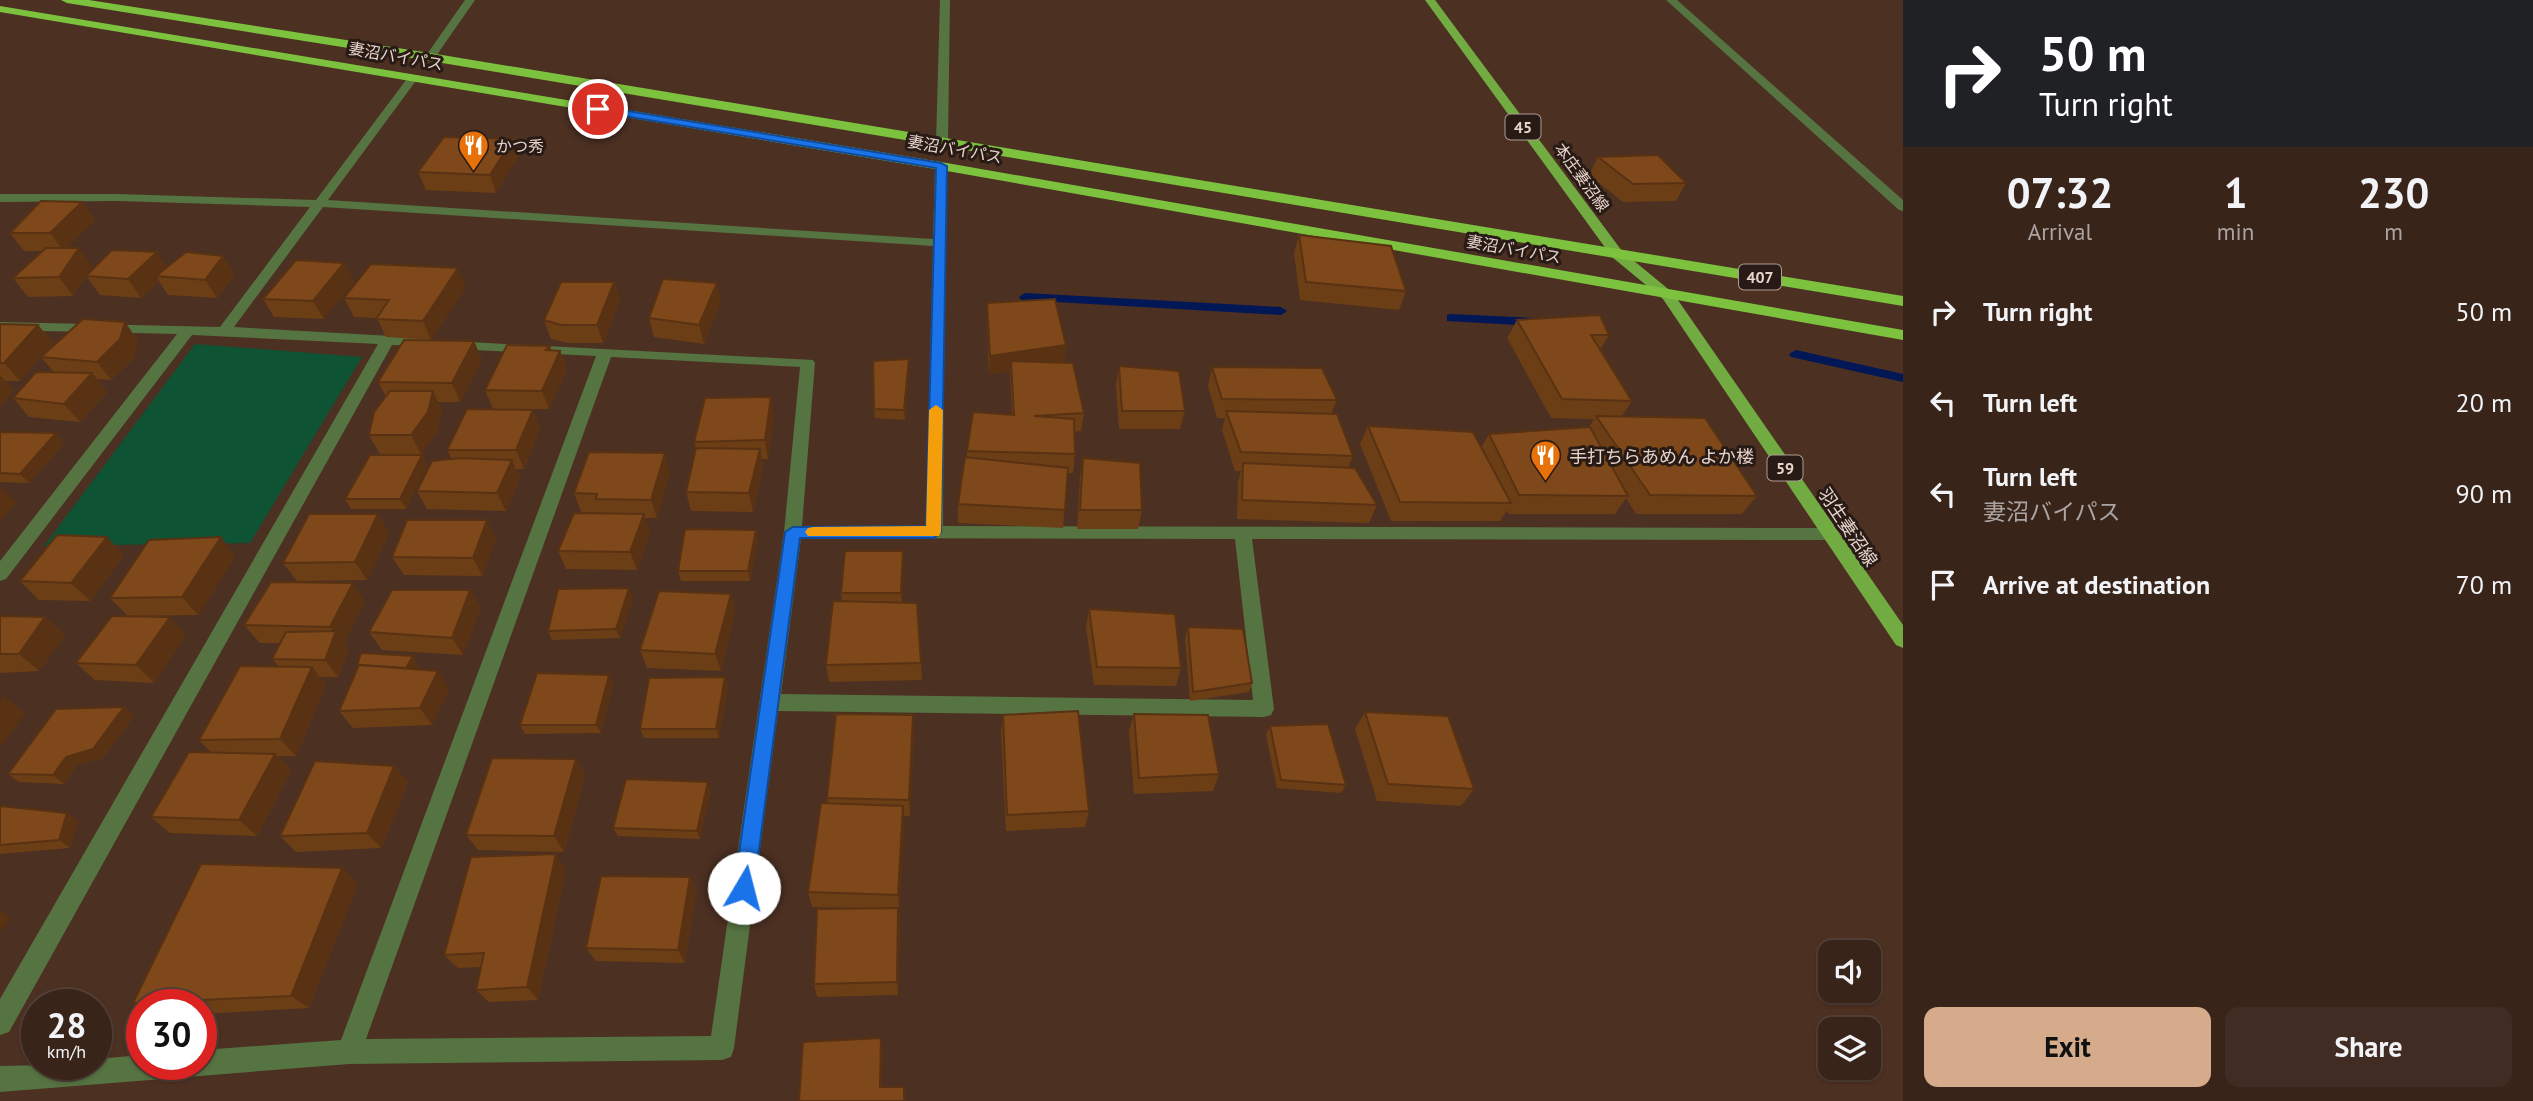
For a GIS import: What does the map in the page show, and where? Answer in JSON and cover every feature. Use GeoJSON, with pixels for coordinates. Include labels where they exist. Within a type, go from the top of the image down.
{"type":"FeatureCollection","features":[{"type":"Feature","properties":{"kind":"highway","name":"妻沼バイパス"},"geometry":{"type":"LineString","coordinates":[[67,0],[429,57],[1903,301]]}},
{"type":"Feature","properties":{"kind":"highway","name":"妻沼バイパス"},"geometry":{"type":"LineString","coordinates":[[0,9],[941,166],[1668,296],[1903,335]]}},
{"type":"Feature","properties":{"kind":"main road","name":"本庄妻沼線"},"geometry":{"type":"LineString","coordinates":[[1430,0],[1616,254],[1668,296]]}},
{"type":"Feature","properties":{"kind":"main road","name":"羽生妻沼線"},"geometry":{"type":"LineString","coordinates":[[1668,296],[1903,640]]}},
{"type":"Feature","properties":{"kind":"street"},"geometry":{"type":"LineString","coordinates":[[429,57],[470,0]]}},
{"type":"Feature","properties":{"kind":"street"},"geometry":{"type":"LineString","coordinates":[[942,142],[945,0]]}},
{"type":"Feature","properties":{"kind":"street"},"geometry":{"type":"LineString","coordinates":[[1671,0],[1903,207]]}},
{"type":"Feature","properties":{"kind":"street"},"geometry":{"type":"LineString","coordinates":[[223,331],[413,78]]}},
{"type":"Feature","properties":{"kind":"street"},"geometry":{"type":"LineString","coordinates":[[934,532],[941,166]]}},
{"type":"Feature","properties":{"kind":"street"},"geometry":{"type":"LineString","coordinates":[[0,198],[102,196],[320,203],[940,243]]}},
{"type":"Feature","properties":{"kind":"street"},"geometry":{"type":"LineString","coordinates":[[0,326],[223,331],[808,363],[793,532],[722,1048],[349,1052],[217,1062]]}},
{"type":"Feature","properties":{"kind":"street"},"geometry":{"type":"LineString","coordinates":[[0,574],[188,330]]}},
{"type":"Feature","properties":{"kind":"street"},"geometry":{"type":"LineString","coordinates":[[0,1023],[387,340]]}},
{"type":"Feature","properties":{"kind":"street"},"geometry":{"type":"LineString","coordinates":[[349,1052],[605,352]]}},
{"type":"Feature","properties":{"kind":"street"},"geometry":{"type":"LineString","coordinates":[[793,532],[1829,534]]}},
{"type":"Feature","properties":{"kind":"street"},"geometry":{"type":"LineString","coordinates":[[770,702],[1264,709],[1243,533]]}},
{"type":"Feature","properties":{"kind":"street"},"geometry":{"type":"LineString","coordinates":[[0,1079],[126,1069]]}},
{"type":"Feature","properties":{"kind":"green space"},"geometry":{"type":"Polygon","coordinates":[[[195,344],[362,357],[250,543],[44,546],[195,344]]]}},
{"type":"Feature","properties":{"kind":"building"},"geometry":{"type":"Polygon","coordinates":[[[444,137],[513,139],[490,175],[418,172],[444,137]]]}},
{"type":"Feature","properties":{"kind":"building"},"geometry":{"type":"Polygon","coordinates":[[[1658,155],[1686,183],[1633,184],[1598,157],[1658,155]]]}},
{"type":"Feature","properties":{"kind":"building"},"geometry":{"type":"Polygon","coordinates":[[[41,201],[82,202],[50,233],[10,233],[41,201]]]}},
{"type":"Feature","properties":{"kind":"building"},"geometry":{"type":"Polygon","coordinates":[[[1299,235],[1391,246],[1406,291],[1306,282],[1299,235]]]}},
{"type":"Feature","properties":{"kind":"building"},"geometry":{"type":"Polygon","coordinates":[[[46,248],[79,248],[59,277],[13,278],[46,248]]]}},
{"type":"Feature","properties":{"kind":"building"},"geometry":{"type":"Polygon","coordinates":[[[112,250],[157,252],[128,279],[86,276],[112,250]]]}},
{"type":"Feature","properties":{"kind":"building"},"geometry":{"type":"Polygon","coordinates":[[[186,252],[223,256],[205,280],[156,276],[186,252]]]}},
{"type":"Feature","properties":{"kind":"building"},"geometry":{"type":"Polygon","coordinates":[[[296,260],[344,263],[313,301],[263,299],[296,260]]]}},
{"type":"Feature","properties":{"kind":"building"},"geometry":{"type":"Polygon","coordinates":[[[371,264],[458,268],[423,321],[376,319],[389,300],[344,298],[371,264]]]}},
{"type":"Feature","properties":{"kind":"building"},"geometry":{"type":"Polygon","coordinates":[[[663,279],[717,283],[699,325],[649,318],[663,279]]]}},
{"type":"Feature","properties":{"kind":"building"},"geometry":{"type":"Polygon","coordinates":[[[561,282],[614,282],[597,325],[561,325],[544,320],[561,282]]]}},
{"type":"Feature","properties":{"kind":"building"},"geometry":{"type":"Polygon","coordinates":[[[1055,299],[1066,345],[990,356],[987,303],[1055,299]]]}},
{"type":"Feature","properties":{"kind":"building"},"geometry":{"type":"Polygon","coordinates":[[[1600,315],[1609,335],[1591,335],[1632,401],[1562,399],[1517,320],[1600,315]]]}},
{"type":"Feature","properties":{"kind":"building"},"geometry":{"type":"Polygon","coordinates":[[[83,319],[125,322],[120,339],[97,362],[41,357],[83,319]]]}},
{"type":"Feature","properties":{"kind":"building"},"geometry":{"type":"Polygon","coordinates":[[[0,324],[38,325],[4,363],[0,363],[0,324]]]}},
{"type":"Feature","properties":{"kind":"building"},"geometry":{"type":"Polygon","coordinates":[[[404,340],[474,341],[452,383],[378,382],[404,340]]]}},
{"type":"Feature","properties":{"kind":"building"},"geometry":{"type":"Polygon","coordinates":[[[507,345],[550,346],[546,350],[560,351],[542,391],[485,390],[507,345]]]}},
{"type":"Feature","properties":{"kind":"building"},"geometry":{"type":"Polygon","coordinates":[[[909,359],[904,410],[874,409],[873,361],[909,359]]]}},
{"type":"Feature","properties":{"kind":"building"},"geometry":{"type":"Polygon","coordinates":[[[1011,361],[1073,363],[1084,413],[1034,416],[1074,419],[1075,454],[967,451],[973,412],[1014,415],[1011,361]]]}},
{"type":"Feature","properties":{"kind":"building"},"geometry":{"type":"Polygon","coordinates":[[[1119,366],[1179,371],[1185,411],[1122,411],[1119,366]]]}},
{"type":"Feature","properties":{"kind":"building"},"geometry":{"type":"Polygon","coordinates":[[[1212,367],[1322,368],[1337,400],[1222,399],[1212,367]]]}},
{"type":"Feature","properties":{"kind":"building"},"geometry":{"type":"Polygon","coordinates":[[[36,372],[92,373],[64,404],[13,398],[36,372]]]}},
{"type":"Feature","properties":{"kind":"building"},"geometry":{"type":"Polygon","coordinates":[[[390,391],[433,391],[428,412],[411,435],[369,435],[374,412],[390,391]]]}},
{"type":"Feature","properties":{"kind":"building"},"geometry":{"type":"Polygon","coordinates":[[[771,397],[765,440],[694,442],[705,398],[771,397]]]}},
{"type":"Feature","properties":{"kind":"building"},"geometry":{"type":"Polygon","coordinates":[[[467,409],[533,410],[516,450],[447,450],[467,409]]]}},
{"type":"Feature","properties":{"kind":"building"},"geometry":{"type":"Polygon","coordinates":[[[1226,411],[1337,414],[1353,456],[1241,452],[1226,411]]]}},
{"type":"Feature","properties":{"kind":"building"},"geometry":{"type":"Polygon","coordinates":[[[1596,416],[1705,418],[1757,496],[1650,495],[1596,416]]]}},
{"type":"Feature","properties":{"kind":"building"},"geometry":{"type":"Polygon","coordinates":[[[1368,426],[1473,432],[1511,503],[1400,502],[1368,426]]]}},
{"type":"Feature","properties":{"kind":"building"},"geometry":{"type":"Polygon","coordinates":[[[1590,427],[1628,496],[1519,495],[1489,434],[1590,427]]]}},
{"type":"Feature","properties":{"kind":"building"},"geometry":{"type":"Polygon","coordinates":[[[1,432],[56,433],[20,474],[0,473],[1,432]]]}},
{"type":"Feature","properties":{"kind":"building"},"geometry":{"type":"Polygon","coordinates":[[[696,448],[760,449],[749,493],[686,492],[696,448]]]}},
{"type":"Feature","properties":{"kind":"building"},"geometry":{"type":"Polygon","coordinates":[[[589,452],[665,453],[651,500],[596,499],[597,494],[574,493],[589,452]]]}},
{"type":"Feature","properties":{"kind":"building"},"geometry":{"type":"Polygon","coordinates":[[[370,455],[422,455],[400,499],[345,499],[370,455]]]}},
{"type":"Feature","properties":{"kind":"building"},"geometry":{"type":"Polygon","coordinates":[[[965,457],[1068,468],[1065,510],[958,504],[965,457]]]}},
{"type":"Feature","properties":{"kind":"building"},"geometry":{"type":"Polygon","coordinates":[[[461,458],[512,460],[497,493],[417,491],[432,461],[461,458]]]}},
{"type":"Feature","properties":{"kind":"building"},"geometry":{"type":"Polygon","coordinates":[[[1083,458],[1140,463],[1142,510],[1080,510],[1083,458]]]}},
{"type":"Feature","properties":{"kind":"building"},"geometry":{"type":"Polygon","coordinates":[[[1243,463],[1355,468],[1377,505],[1242,500],[1243,463]]]}},
{"type":"Feature","properties":{"kind":"building"},"geometry":{"type":"Polygon","coordinates":[[[574,513],[644,514],[630,552],[558,551],[574,513]]]}},
{"type":"Feature","properties":{"kind":"building"},"geometry":{"type":"Polygon","coordinates":[[[309,514],[378,514],[355,562],[283,563],[309,514]]]}},
{"type":"Feature","properties":{"kind":"building"},"geometry":{"type":"Polygon","coordinates":[[[407,520],[487,520],[473,558],[392,557],[407,520]]]}},
{"type":"Feature","properties":{"kind":"building"},"geometry":{"type":"Polygon","coordinates":[[[685,529],[756,530],[748,571],[678,571],[685,529]]]}},
{"type":"Feature","properties":{"kind":"building"},"geometry":{"type":"Polygon","coordinates":[[[57,535],[107,537],[71,583],[20,581],[57,535]]]}},
{"type":"Feature","properties":{"kind":"building"},"geometry":{"type":"Polygon","coordinates":[[[221,537],[182,597],[110,598],[149,540],[221,537]]]}},
{"type":"Feature","properties":{"kind":"building"},"geometry":{"type":"Polygon","coordinates":[[[845,551],[903,551],[901,593],[841,593],[845,551]]]}},
{"type":"Feature","properties":{"kind":"building"},"geometry":{"type":"Polygon","coordinates":[[[271,582],[353,583],[330,627],[244,625],[271,582]]]}},
{"type":"Feature","properties":{"kind":"building"},"geometry":{"type":"Polygon","coordinates":[[[629,588],[616,629],[548,631],[558,589],[629,588]]]}},
{"type":"Feature","properties":{"kind":"building"},"geometry":{"type":"Polygon","coordinates":[[[392,590],[470,590],[452,638],[369,632],[392,590]]]}},
{"type":"Feature","properties":{"kind":"building"},"geometry":{"type":"Polygon","coordinates":[[[659,591],[731,594],[715,654],[640,650],[659,591]]]}},
{"type":"Feature","properties":{"kind":"building"},"geometry":{"type":"Polygon","coordinates":[[[833,601],[917,603],[921,663],[826,665],[833,601]]]}},
{"type":"Feature","properties":{"kind":"building"},"geometry":{"type":"Polygon","coordinates":[[[1089,609],[1175,614],[1181,668],[1097,667],[1089,609]]]}},
{"type":"Feature","properties":{"kind":"building"},"geometry":{"type":"Polygon","coordinates":[[[0,616],[45,617],[19,654],[0,654],[0,616]]]}},
{"type":"Feature","properties":{"kind":"building"},"geometry":{"type":"Polygon","coordinates":[[[112,616],[170,617],[136,665],[76,663],[112,616]]]}},
{"type":"Feature","properties":{"kind":"building"},"geometry":{"type":"Polygon","coordinates":[[[1188,627],[1243,629],[1252,683],[1193,692],[1188,627]]]}},
{"type":"Feature","properties":{"kind":"building"},"geometry":{"type":"Polygon","coordinates":[[[336,631],[325,660],[272,659],[286,632],[336,631]]]}},
{"type":"Feature","properties":{"kind":"building"},"geometry":{"type":"Polygon","coordinates":[[[361,653],[413,656],[406,668],[359,665],[355,673],[361,653]]]}},
{"type":"Feature","properties":{"kind":"building"},"geometry":{"type":"Polygon","coordinates":[[[359,665],[438,671],[420,708],[339,711],[359,665]]]}},
{"type":"Feature","properties":{"kind":"building"},"geometry":{"type":"Polygon","coordinates":[[[240,666],[312,667],[280,739],[199,740],[240,666]]]}},
{"type":"Feature","properties":{"kind":"building"},"geometry":{"type":"Polygon","coordinates":[[[537,673],[609,675],[596,725],[520,725],[537,673]]]}},
{"type":"Feature","properties":{"kind":"building"},"geometry":{"type":"Polygon","coordinates":[[[725,677],[716,729],[640,729],[649,678],[725,677]]]}},
{"type":"Feature","properties":{"kind":"building"},"geometry":{"type":"Polygon","coordinates":[[[124,707],[93,749],[66,757],[53,775],[8,774],[56,709],[124,707]]]}},
{"type":"Feature","properties":{"kind":"building"},"geometry":{"type":"Polygon","coordinates":[[[1078,711],[1089,811],[1007,815],[1003,715],[1078,711]]]}},
{"type":"Feature","properties":{"kind":"building"},"geometry":{"type":"Polygon","coordinates":[[[1365,712],[1448,716],[1474,789],[1388,784],[1365,712]]]}},
{"type":"Feature","properties":{"kind":"building"},"geometry":{"type":"Polygon","coordinates":[[[836,714],[913,715],[909,800],[827,798],[836,714]]]}},
{"type":"Feature","properties":{"kind":"building"},"geometry":{"type":"Polygon","coordinates":[[[1134,714],[1208,715],[1219,774],[1139,778],[1134,714]]]}},
{"type":"Feature","properties":{"kind":"building"},"geometry":{"type":"Polygon","coordinates":[[[1328,724],[1346,785],[1281,780],[1270,726],[1328,724]]]}},
{"type":"Feature","properties":{"kind":"building"},"geometry":{"type":"Polygon","coordinates":[[[189,752],[275,754],[239,820],[151,817],[189,752]]]}},
{"type":"Feature","properties":{"kind":"building"},"geometry":{"type":"Polygon","coordinates":[[[492,758],[576,759],[554,836],[466,835],[492,758]]]}},
{"type":"Feature","properties":{"kind":"building"},"geometry":{"type":"Polygon","coordinates":[[[315,761],[394,766],[367,833],[280,836],[315,761]]]}},
{"type":"Feature","properties":{"kind":"building"},"geometry":{"type":"Polygon","coordinates":[[[626,779],[708,782],[697,831],[613,828],[626,779]]]}},
{"type":"Feature","properties":{"kind":"building"},"geometry":{"type":"Polygon","coordinates":[[[821,803],[903,806],[898,895],[808,892],[821,803]]]}},
{"type":"Feature","properties":{"kind":"building"},"geometry":{"type":"Polygon","coordinates":[[[0,806],[67,813],[59,840],[0,845],[0,806]]]}},
{"type":"Feature","properties":{"kind":"building"},"geometry":{"type":"Polygon","coordinates":[[[556,854],[527,987],[476,990],[484,953],[444,955],[471,857],[556,854]]]}},
{"type":"Feature","properties":{"kind":"building"},"geometry":{"type":"Polygon","coordinates":[[[201,864],[342,868],[291,996],[217,999],[217,989],[140,989],[201,864]]]}},
{"type":"Feature","properties":{"kind":"building"},"geometry":{"type":"Polygon","coordinates":[[[601,876],[690,877],[678,950],[586,948],[601,876]]]}},
{"type":"Feature","properties":{"kind":"building"},"geometry":{"type":"Polygon","coordinates":[[[898,908],[897,982],[814,984],[817,909],[898,908]]]}},
{"type":"Feature","properties":{"kind":"building"},"geometry":{"type":"Polygon","coordinates":[[[881,1038],[880,1087],[904,1087],[904,1101],[799,1101],[803,1042],[881,1038]]]}},
{"type":"Feature","properties":{"kind":"waterway"},"geometry":{"type":"LineString","coordinates":[[1025,297],[1281,311]]}},
{"type":"Feature","properties":{"kind":"waterway"},"geometry":{"type":"LineString","coordinates":[[1451,318],[1537,322]]}},
{"type":"Feature","properties":{"kind":"waterway"},"geometry":{"type":"LineString","coordinates":[[1796,354],[1903,378]]}},
{"type":"Feature","properties":{"kind":"slow traffic"},"geometry":{"type":"LineString","coordinates":[[813,532],[934,532],[936,410]]}},
{"type":"Feature","properties":{"kind":"place","name":"かつ秀"},"geometry":{"type":"Point","coordinates":[473,173]}},
{"type":"Feature","properties":{"kind":"place","name":"手打ちらあめん よか楼"},"geometry":{"type":"Point","coordinates":[1546,483]}},
{"type":"Feature","properties":{"kind":"route"},"geometry":{"type":"LineString","coordinates":[[598,109],[941,166],[934,532],[793,532],[744,888]]}}]}
